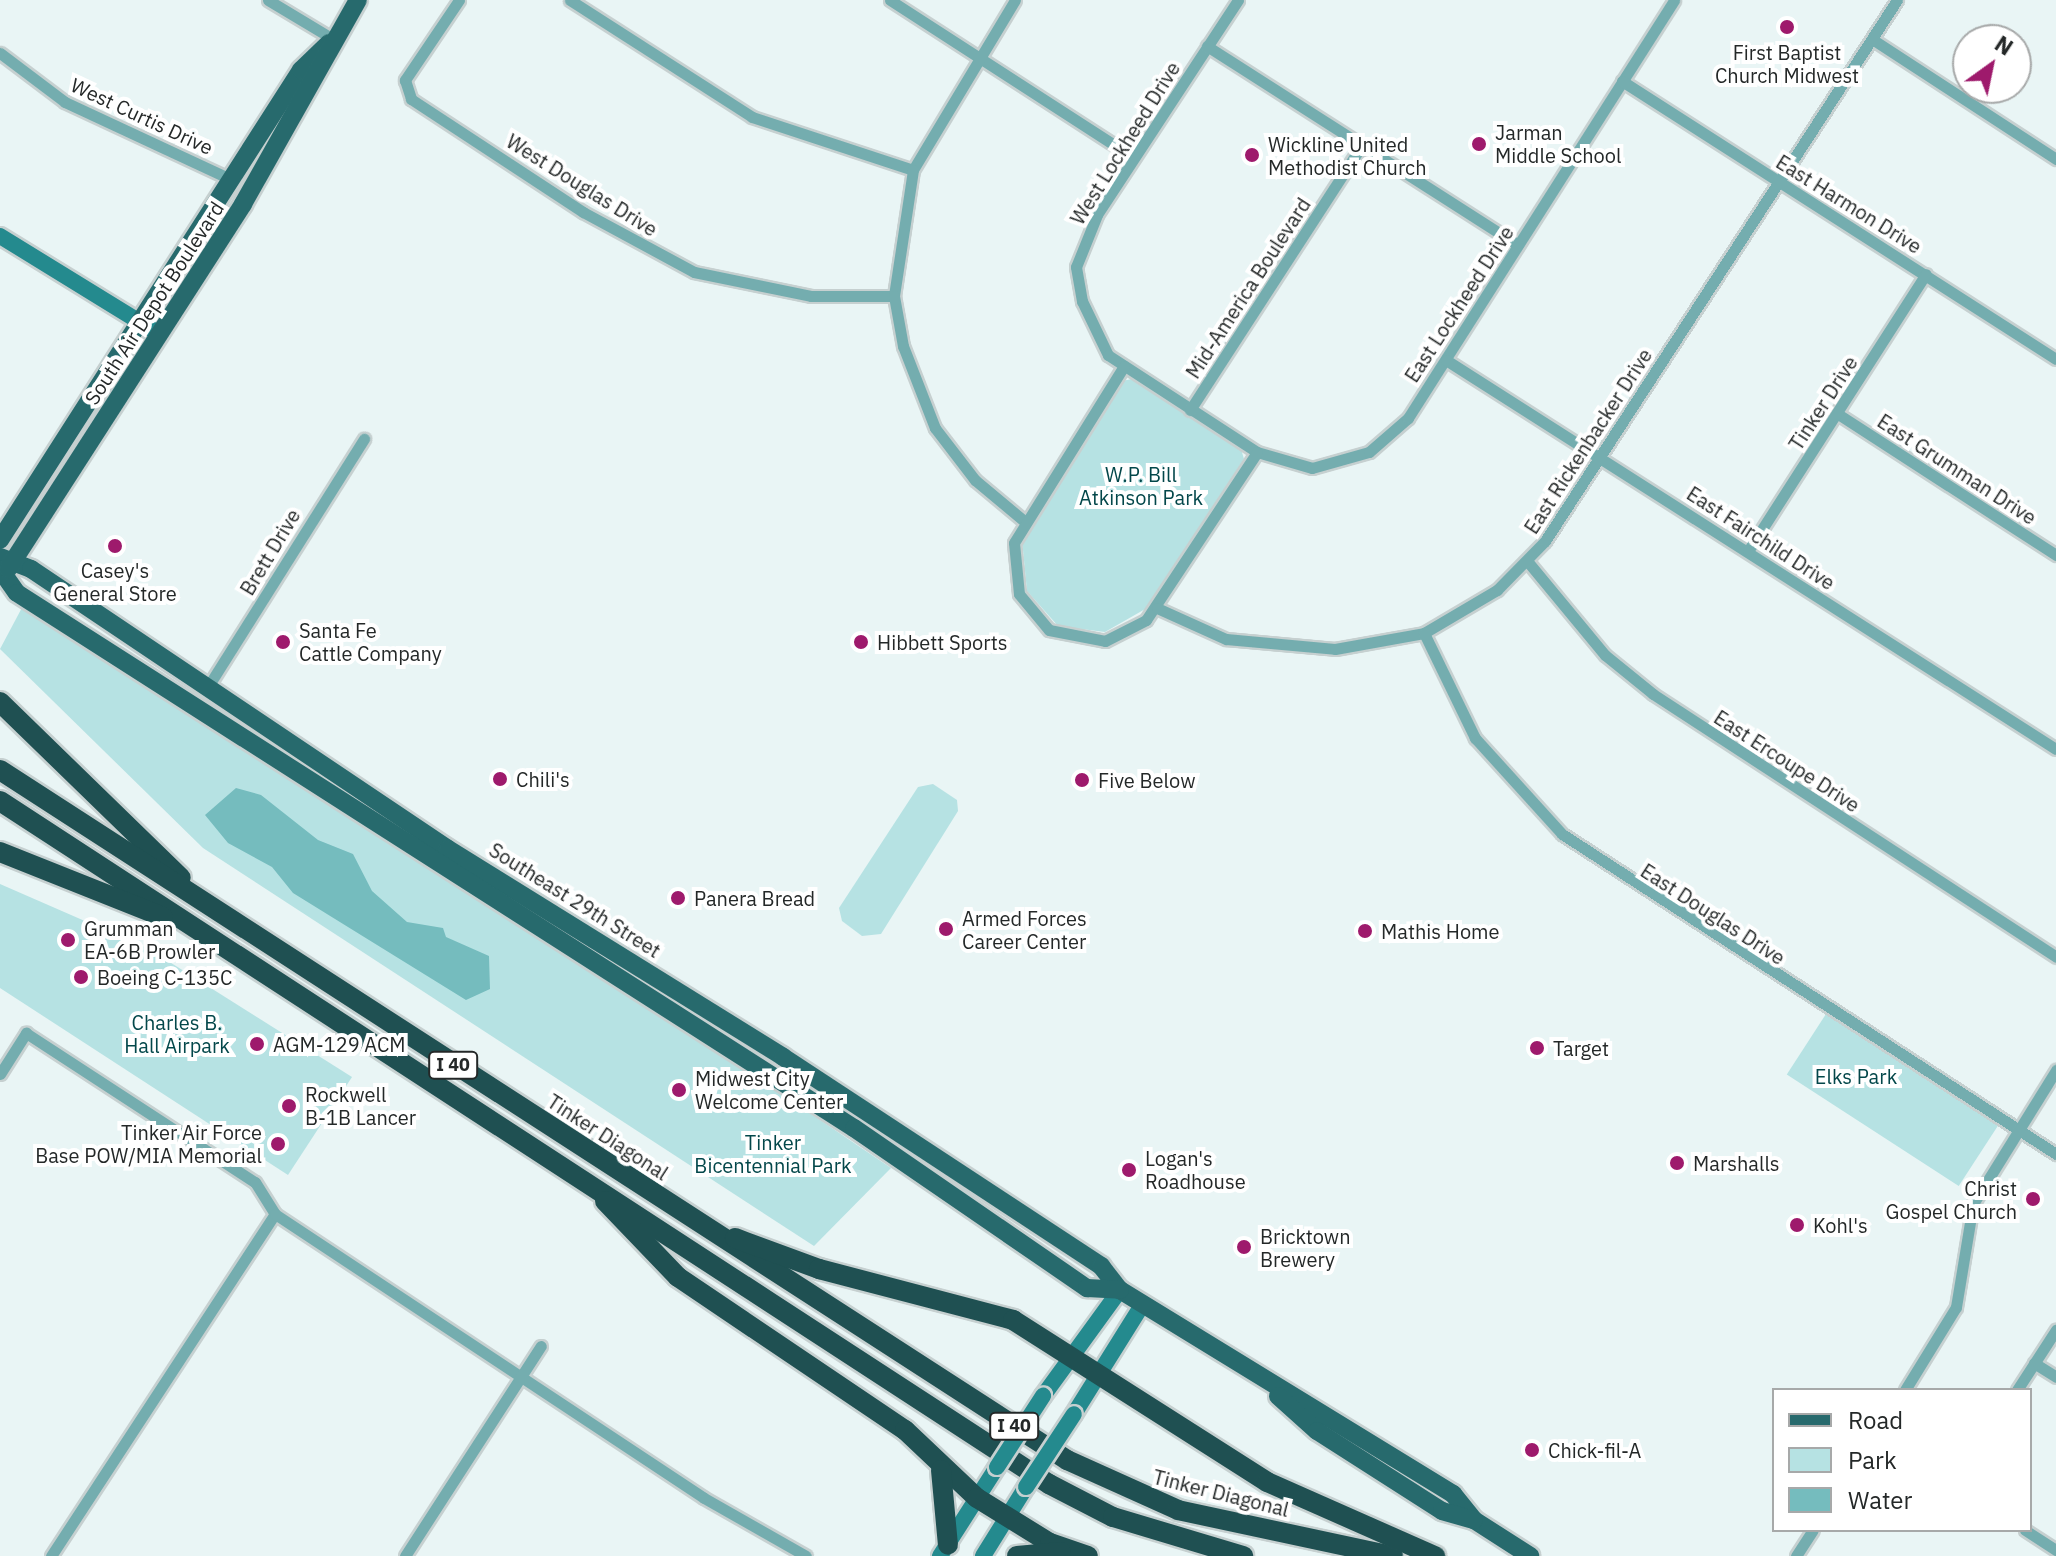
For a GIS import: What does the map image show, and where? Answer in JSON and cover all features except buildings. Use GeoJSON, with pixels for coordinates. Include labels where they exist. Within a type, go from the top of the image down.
{"type":"FeatureCollection","features":[{"type":"Feature","properties":{"kind":"highway"},"geometry":{"type":"LineString","coordinates":[[0,702],[206,904]]}},
{"type":"Feature","properties":{"kind":"highway","name":"Tinker Diagonal"},"geometry":{"type":"LineString","coordinates":[[0,770],[701,1225],[1103,1481],[1213,1520],[1393,1556]]}},
{"type":"Feature","properties":{"kind":"highway","name":"I 40"},"geometry":{"type":"LineString","coordinates":[[0,801],[1049,1484],[1113,1517],[1243,1556]]}},
{"type":"Feature","properties":{"kind":"highway"},"geometry":{"type":"LineString","coordinates":[[0,852],[193,927]]}},
{"type":"Feature","properties":{"kind":"highway"},"geometry":{"type":"LineString","coordinates":[[592,1186],[640,1245],[678,1277],[905,1430],[941,1470],[977,1498],[1007,1518],[1082,1555]]}},
{"type":"Feature","properties":{"kind":"highway"},"geometry":{"type":"LineString","coordinates":[[701,1225],[842,1275],[989,1310],[1072,1352],[1267,1482],[1435,1556]]}},
{"type":"Feature","properties":{"kind":"highway"},"geometry":{"type":"LineString","coordinates":[[941,1470],[944,1550]]}},
{"type":"Feature","properties":{"kind":"highway"},"geometry":{"type":"LineString","coordinates":[[1017,1556],[1082,1555]]}},
{"type":"Feature","properties":{"kind":"main road","name":"South Air Depot Boulevard"},"geometry":{"type":"LineString","coordinates":[[0,540],[150,329],[317,81],[333,39],[358,0]]}},
{"type":"Feature","properties":{"kind":"main road","name":"South Air Depot Boulevard"},"geometry":{"type":"LineString","coordinates":[[4,569],[150,329],[232,180],[301,70],[333,39]]}},
{"type":"Feature","properties":{"kind":"main road","name":"Southeast 29th Street"},"geometry":{"type":"LineString","coordinates":[[4,569],[209,685],[388,810],[1101,1266],[1120,1290],[1264,1383],[1317,1431],[1442,1511],[1474,1520],[1530,1556]]}},
{"type":"Feature","properties":{"kind":"main road","name":"Southeast 29th Street"},"geometry":{"type":"LineString","coordinates":[[4,569],[17,593],[841,1120],[1086,1287],[1120,1290]]}},
{"type":"Feature","properties":{"kind":"street"},"geometry":{"type":"LineString","coordinates":[[268,0],[333,39]]}},
{"type":"Feature","properties":{"kind":"street","name":"West Douglas Drive"},"geometry":{"type":"LineString","coordinates":[[459,0],[405,80],[406,90],[583,212],[694,272],[811,296],[894,296]]}},
{"type":"Feature","properties":{"kind":"street"},"geometry":{"type":"LineString","coordinates":[[570,0],[752,117],[913,170]]}},
{"type":"Feature","properties":{"kind":"street"},"geometry":{"type":"LineString","coordinates":[[890,0],[1133,157]]}},
{"type":"Feature","properties":{"kind":"street"},"geometry":{"type":"LineString","coordinates":[[1015,0],[978,57],[913,170],[894,296],[903,346],[935,428],[975,480],[1024,521]]}},
{"type":"Feature","properties":{"kind":"street","name":"West Lockheed Drive"},"geometry":{"type":"LineString","coordinates":[[1190,410],[1124,366],[1093,332],[1076,267],[1133,157],[1238,0]]}},
{"type":"Feature","properties":{"kind":"street","name":"East Lockheed Drive"},"geometry":{"type":"LineString","coordinates":[[1190,410],[1257,452],[1312,468],[1369,452],[1408,418],[1674,0]]}},
{"type":"Feature","properties":{"kind":"street","name":"East Rickenbacker Drive"},"geometry":{"type":"LineString","coordinates":[[1157,608],[1226,639],[1281,649],[1335,649],[1424,633],[1462,615],[1528,562],[1602,455],[1897,0]]}},
{"type":"Feature","properties":{"kind":"street"},"geometry":{"type":"LineString","coordinates":[[1872,39],[2056,159]]}},
{"type":"Feature","properties":{"kind":"street"},"geometry":{"type":"LineString","coordinates":[[1207,46],[1518,245]]}},
{"type":"Feature","properties":{"kind":"street","name":"West Curtis Drive"},"geometry":{"type":"LineString","coordinates":[[0,53],[65,102],[232,180]]}},
{"type":"Feature","properties":{"kind":"street","name":"East Harmon Drive"},"geometry":{"type":"LineString","coordinates":[[1622,81],[2056,359]]}},
{"type":"Feature","properties":{"kind":"street","name":"Mid-America Boulevard"},"geometry":{"type":"LineString","coordinates":[[1190,410],[1362,145]]}},
{"type":"Feature","properties":{"kind":"street"},"geometry":{"type":"LineString","coordinates":[[0,236],[150,329]]}},
{"type":"Feature","properties":{"kind":"street","name":"Tinker Drive"},"geometry":{"type":"LineString","coordinates":[[1748,551],[1926,274]]}},
{"type":"Feature","properties":{"kind":"street","name":"East Fairchild Drive"},"geometry":{"type":"LineString","coordinates":[[1446,360],[1602,455],[2056,749]]}},
{"type":"Feature","properties":{"kind":"street"},"geometry":{"type":"LineString","coordinates":[[1124,366],[1024,521],[1014,543],[1015,583],[1049,630],[1105,641],[1134,630],[1157,608],[1257,452]]}},
{"type":"Feature","properties":{"kind":"street","name":"East Grumman Drive"},"geometry":{"type":"LineString","coordinates":[[1838,414],[2056,555]]}},
{"type":"Feature","properties":{"kind":"street","name":"Brett Drive"},"geometry":{"type":"LineString","coordinates":[[209,685],[364,439]]}},
{"type":"Feature","properties":{"kind":"street","name":"East Ercoupe Drive"},"geometry":{"type":"LineString","coordinates":[[1528,562],[1605,655],[1653,694],[2056,957]]}},
{"type":"Feature","properties":{"kind":"street","name":"East Douglas Drive"},"geometry":{"type":"LineString","coordinates":[[1424,633],[1475,738],[1539,815],[1656,900],[2056,1154]]}},
{"type":"Feature","properties":{"kind":"street"},"geometry":{"type":"LineString","coordinates":[[0,1074],[26,1033],[255,1182],[275,1214],[522,1377],[806,1556]]}},
{"type":"Feature","properties":{"kind":"street"},"geometry":{"type":"LineString","coordinates":[[1906,1388],[1956,1307],[1966,1221],[2017,1129],[2056,1070]]}},
{"type":"Feature","properties":{"kind":"street"},"geometry":{"type":"LineString","coordinates":[[51,1556],[275,1214]]}},
{"type":"Feature","properties":{"kind":"street"},"geometry":{"type":"LineString","coordinates":[[944,1550],[1072,1352],[1120,1290]]}},
{"type":"Feature","properties":{"kind":"street"},"geometry":{"type":"LineString","coordinates":[[983,1556],[1142,1305]]}},
{"type":"Feature","properties":{"kind":"street"},"geometry":{"type":"LineString","coordinates":[[2018,1388],[2056,1330]]}},
{"type":"Feature","properties":{"kind":"street"},"geometry":{"type":"LineString","coordinates":[[405,1556],[541,1346]]}},
{"type":"Feature","properties":{"kind":"street"},"geometry":{"type":"LineString","coordinates":[[2034,1363],[2056,1377]]}},
{"type":"Feature","properties":{"kind":"street"},"geometry":{"type":"LineString","coordinates":[[1796,1556],[1812,1532]]}},
{"type":"Feature","properties":{"kind":"street"},"geometry":{"type":"LineString","coordinates":[[2028,1532],[2056,1550]]}},
{"type":"Feature","properties":{"kind":"green space","name":"W.P. Bill Atkinson Park"},"geometry":{"type":"Polygon","coordinates":[[[1132,379],[1241,449],[1244,459],[1147,608],[1105,632],[1058,626],[1027,591],[1022,540],[1122,381],[1132,379]]]}},
{"type":"Feature","properties":{"kind":"green space","name":"Tinker Bicentennial Park"},"geometry":{"type":"Polygon","coordinates":[[[25,602],[891,1168],[814,1246],[203,848],[0,649],[25,602]]]}},
{"type":"Feature","properties":{"kind":"green space"},"geometry":{"type":"Polygon","coordinates":[[[933,784],[957,800],[958,811],[881,934],[862,936],[842,921],[839,908],[918,787],[933,784]]]}},
{"type":"Feature","properties":{"kind":"green space","name":"Charles B. Hall Airpark"},"geometry":{"type":"Polygon","coordinates":[[[0,884],[149,949],[352,1077],[288,1175],[0,988],[0,884]]]}},
{"type":"Feature","properties":{"kind":"green space","name":"Elks Park"},"geometry":{"type":"Polygon","coordinates":[[[1826,1014],[1998,1126],[1959,1186],[1787,1074],[1826,1014]]]}},
{"type":"Feature","properties":{"kind":"water"},"geometry":{"type":"Polygon","coordinates":[[[236,788],[261,795],[318,840],[353,854],[372,891],[407,922],[443,928],[446,937],[489,956],[490,989],[466,1000],[293,893],[272,867],[228,843],[205,815],[236,788]]]}},
{"type":"Feature","properties":{"kind":"place","name":"First Baptist Church Midwest"},"geometry":{"type":"Point","coordinates":[1787,27]}},
{"type":"Feature","properties":{"kind":"place","name":"Jarman Middle School"},"geometry":{"type":"Point","coordinates":[1479,144]}},
{"type":"Feature","properties":{"kind":"place","name":"Wickline United Methodist Church"},"geometry":{"type":"Point","coordinates":[1252,155]}},
{"type":"Feature","properties":{"kind":"place","name":"Casey's General Store"},"geometry":{"type":"Point","coordinates":[115,546]}},
{"type":"Feature","properties":{"kind":"place","name":"Santa Fe Cattle Company"},"geometry":{"type":"Point","coordinates":[283,642]}},
{"type":"Feature","properties":{"kind":"place","name":"Hibbett Sports"},"geometry":{"type":"Point","coordinates":[861,642]}},
{"type":"Feature","properties":{"kind":"place","name":"Chili's"},"geometry":{"type":"Point","coordinates":[500,779]}},
{"type":"Feature","properties":{"kind":"place","name":"Five Below"},"geometry":{"type":"Point","coordinates":[1082,780]}},
{"type":"Feature","properties":{"kind":"place","name":"Panera Bread"},"geometry":{"type":"Point","coordinates":[678,898]}},
{"type":"Feature","properties":{"kind":"place","name":"Armed Forces Career Center"},"geometry":{"type":"Point","coordinates":[946,929]}},
{"type":"Feature","properties":{"kind":"place","name":"Mathis Home"},"geometry":{"type":"Point","coordinates":[1365,931]}},
{"type":"Feature","properties":{"kind":"place","name":"Grumman EA-6B Prowler"},"geometry":{"type":"Point","coordinates":[68,940]}},
{"type":"Feature","properties":{"kind":"place","name":"Boeing C-135C"},"geometry":{"type":"Point","coordinates":[81,977]}},
{"type":"Feature","properties":{"kind":"place","name":"AGM-129 ACM"},"geometry":{"type":"Point","coordinates":[257,1044]}},
{"type":"Feature","properties":{"kind":"place","name":"Target"},"geometry":{"type":"Point","coordinates":[1537,1048]}},
{"type":"Feature","properties":{"kind":"place","name":"Midwest City Welcome Center"},"geometry":{"type":"Point","coordinates":[679,1090]}},
{"type":"Feature","properties":{"kind":"place","name":"Rockwell B-1B Lancer"},"geometry":{"type":"Point","coordinates":[289,1106]}},
{"type":"Feature","properties":{"kind":"place","name":"Tinker Air Force Base POW/MIA Memorial"},"geometry":{"type":"Point","coordinates":[278,1144]}},
{"type":"Feature","properties":{"kind":"place","name":"Marshalls"},"geometry":{"type":"Point","coordinates":[1677,1163]}},
{"type":"Feature","properties":{"kind":"place","name":"Logan's Roadhouse"},"geometry":{"type":"Point","coordinates":[1129,1170]}},
{"type":"Feature","properties":{"kind":"place","name":"Christ Gospel Church"},"geometry":{"type":"Point","coordinates":[2033,1199]}},
{"type":"Feature","properties":{"kind":"place","name":"Kohl's"},"geometry":{"type":"Point","coordinates":[1797,1225]}},
{"type":"Feature","properties":{"kind":"place","name":"Bricktown Brewery"},"geometry":{"type":"Point","coordinates":[1244,1247]}},
{"type":"Feature","properties":{"kind":"place","name":"Chick-fil-A"},"geometry":{"type":"Point","coordinates":[1532,1450]}}]}
